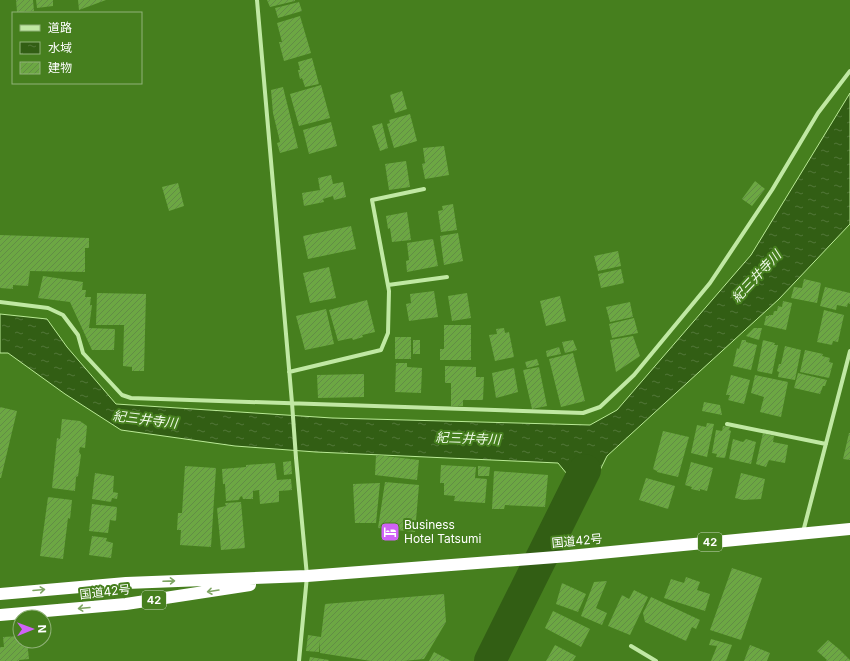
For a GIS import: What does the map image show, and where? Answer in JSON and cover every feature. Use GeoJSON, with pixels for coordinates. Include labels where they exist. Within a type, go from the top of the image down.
{"type":"FeatureCollection","features":[{"type":"Feature","properties":{"kind":"highway","name":"国道42号"},"geometry":{"type":"LineString","coordinates":[[0,594],[126,583],[307,576],[569,556],[850,529]]}},
{"type":"Feature","properties":{"kind":"highway","name":"国道42号"},"geometry":{"type":"LineString","coordinates":[[0,615],[126,604],[307,576]]}},
{"type":"Feature","properties":{"kind":"street"},"geometry":{"type":"LineString","coordinates":[[256,0],[307,576],[299,661]]}},
{"type":"Feature","properties":{"kind":"street"},"geometry":{"type":"LineString","coordinates":[[0,302],[48,308],[63,314],[78,335],[83,352],[122,395],[131,398],[583,413],[600,407],[634,375],[710,283],[772,190],[818,113],[850,71]]}},
{"type":"Feature","properties":{"kind":"street"},"geometry":{"type":"LineString","coordinates":[[289,372],[381,350],[388,332],[389,291],[372,200],[424,190]]}},
{"type":"Feature","properties":{"kind":"street"},"geometry":{"type":"LineString","coordinates":[[388,285],[447,277]]}},
{"type":"Feature","properties":{"kind":"street"},"geometry":{"type":"LineString","coordinates":[[803,533],[850,351]]}},
{"type":"Feature","properties":{"kind":"street"},"geometry":{"type":"LineString","coordinates":[[728,424],[826,444]]}},
{"type":"Feature","properties":{"kind":"street"},"geometry":{"type":"LineString","coordinates":[[630,646],[656,661]]}},
{"type":"Feature","properties":{"kind":"water","name":"紀三井寺川"},"geometry":{"type":"Polygon","coordinates":[[[850,93],[850,224],[779,299],[607,456],[579,513],[553,507],[567,474],[558,463],[316,452],[235,446],[121,430],[65,394],[8,353],[0,353],[0,314],[47,319],[67,347],[116,404],[332,418],[590,425],[617,410],[751,255],[850,93]]]}},
{"type":"Feature","properties":{"kind":"building"},"geometry":{"type":"Polygon","coordinates":[[[16,0],[33,0],[34,11],[17,12],[16,0]]]}},
{"type":"Feature","properties":{"kind":"building"},"geometry":{"type":"Polygon","coordinates":[[[36,0],[53,0],[53,6],[37,8],[36,0]]]}},
{"type":"Feature","properties":{"kind":"building"},"geometry":{"type":"Polygon","coordinates":[[[78,0],[106,0],[79,10],[78,0]]]}},
{"type":"Feature","properties":{"kind":"building"},"geometry":{"type":"Polygon","coordinates":[[[267,0],[295,0],[295,1],[270,7],[267,0]]]}},
{"type":"Feature","properties":{"kind":"building"},"geometry":{"type":"Polygon","coordinates":[[[299,2],[302,11],[278,18],[275,8],[299,2]]]}},
{"type":"Feature","properties":{"kind":"building"},"geometry":{"type":"Polygon","coordinates":[[[300,16],[311,53],[284,61],[279,42],[282,42],[277,23],[300,16]]]}},
{"type":"Feature","properties":{"kind":"building"},"geometry":{"type":"Polygon","coordinates":[[[312,58],[319,84],[305,87],[302,78],[300,79],[298,62],[312,58]]]}},
{"type":"Feature","properties":{"kind":"building"},"geometry":{"type":"Polygon","coordinates":[[[321,85],[330,118],[299,126],[290,94],[321,85]]]}},
{"type":"Feature","properties":{"kind":"building"},"geometry":{"type":"Polygon","coordinates":[[[283,87],[298,148],[280,153],[277,143],[280,142],[273,113],[271,90],[283,87]]]}},
{"type":"Feature","properties":{"kind":"building"},"geometry":{"type":"Polygon","coordinates":[[[402,91],[407,109],[395,113],[390,95],[402,91]]]}},
{"type":"Feature","properties":{"kind":"building"},"geometry":{"type":"Polygon","coordinates":[[[410,114],[417,141],[394,148],[387,124],[390,123],[389,120],[410,114]]]}},
{"type":"Feature","properties":{"kind":"building"},"geometry":{"type":"Polygon","coordinates":[[[331,122],[337,146],[309,154],[303,130],[331,122]]]}},
{"type":"Feature","properties":{"kind":"building"},"geometry":{"type":"Polygon","coordinates":[[[382,123],[388,148],[380,151],[372,126],[382,123]]]}},
{"type":"Feature","properties":{"kind":"building"},"geometry":{"type":"Polygon","coordinates":[[[444,146],[449,175],[425,179],[422,164],[425,163],[423,148],[444,146]]]}},
{"type":"Feature","properties":{"kind":"building"},"geometry":{"type":"Polygon","coordinates":[[[406,161],[410,187],[389,190],[385,164],[406,161]]]}},
{"type":"Feature","properties":{"kind":"building"},"geometry":{"type":"Polygon","coordinates":[[[331,175],[333,184],[343,182],[346,197],[334,200],[333,196],[323,199],[324,202],[304,206],[302,193],[320,190],[318,178],[331,175]]]}},
{"type":"Feature","properties":{"kind":"building"},"geometry":{"type":"Polygon","coordinates":[[[755,181],[765,189],[752,206],[742,199],[755,181]]]}},
{"type":"Feature","properties":{"kind":"building"},"geometry":{"type":"Polygon","coordinates":[[[178,183],[184,206],[169,211],[162,187],[178,183]]]}},
{"type":"Feature","properties":{"kind":"building"},"geometry":{"type":"Polygon","coordinates":[[[453,204],[457,230],[441,232],[438,211],[443,210],[442,206],[453,204]]]}},
{"type":"Feature","properties":{"kind":"building"},"geometry":{"type":"Polygon","coordinates":[[[407,212],[411,240],[392,242],[386,216],[407,212]]]}},
{"type":"Feature","properties":{"kind":"building"},"geometry":{"type":"Polygon","coordinates":[[[351,226],[356,249],[308,259],[303,236],[351,226]]]}},
{"type":"Feature","properties":{"kind":"building"},"geometry":{"type":"Polygon","coordinates":[[[458,233],[463,261],[444,265],[440,236],[458,233]]]}},
{"type":"Feature","properties":{"kind":"building"},"geometry":{"type":"Polygon","coordinates":[[[0,235],[89,238],[89,248],[85,248],[85,272],[30,271],[28,286],[13,285],[13,289],[0,288],[0,235]]]}},
{"type":"Feature","properties":{"kind":"building"},"geometry":{"type":"Polygon","coordinates":[[[433,239],[438,266],[407,272],[406,261],[409,260],[407,243],[433,239]]]}},
{"type":"Feature","properties":{"kind":"building"},"geometry":{"type":"Polygon","coordinates":[[[618,251],[621,266],[598,271],[594,256],[618,251]]]}},
{"type":"Feature","properties":{"kind":"building"},"geometry":{"type":"Polygon","coordinates":[[[329,267],[336,298],[310,303],[303,273],[329,267]]]}},
{"type":"Feature","properties":{"kind":"building"},"geometry":{"type":"Polygon","coordinates":[[[621,269],[624,283],[601,288],[598,274],[621,269]]]}},
{"type":"Feature","properties":{"kind":"building"},"geometry":{"type":"Polygon","coordinates":[[[43,276],[83,282],[82,290],[86,290],[85,297],[91,297],[90,305],[92,305],[89,328],[115,329],[114,350],[92,350],[70,302],[38,298],[43,276]]]}},
{"type":"Feature","properties":{"kind":"building"},"geometry":{"type":"Polygon","coordinates":[[[804,279],[821,283],[817,303],[791,298],[794,287],[802,288],[804,279]]]}},
{"type":"Feature","properties":{"kind":"building"},"geometry":{"type":"Polygon","coordinates":[[[825,287],[850,293],[850,304],[848,303],[847,307],[837,305],[836,310],[820,306],[825,287]]]}},
{"type":"Feature","properties":{"kind":"building"},"geometry":{"type":"Polygon","coordinates":[[[434,291],[438,317],[409,321],[406,304],[411,303],[410,294],[434,291]]]}},
{"type":"Feature","properties":{"kind":"building"},"geometry":{"type":"Polygon","coordinates":[[[97,293],[146,294],[144,371],[132,371],[132,367],[123,366],[124,325],[96,325],[97,293]]]}},
{"type":"Feature","properties":{"kind":"building"},"geometry":{"type":"Polygon","coordinates":[[[467,293],[471,318],[452,321],[448,296],[467,293]]]}},
{"type":"Feature","properties":{"kind":"building"},"geometry":{"type":"Polygon","coordinates":[[[560,296],[566,321],[546,326],[540,301],[560,296]]]}},
{"type":"Feature","properties":{"kind":"building"},"geometry":{"type":"Polygon","coordinates":[[[367,300],[375,332],[362,335],[363,337],[353,340],[352,338],[338,341],[329,310],[367,300]]]}},
{"type":"Feature","properties":{"kind":"building"},"geometry":{"type":"Polygon","coordinates":[[[783,301],[792,303],[786,330],[764,325],[766,316],[773,315],[774,311],[777,311],[778,306],[782,307],[783,301]]]}},
{"type":"Feature","properties":{"kind":"building"},"geometry":{"type":"Polygon","coordinates":[[[630,302],[633,317],[610,322],[606,307],[630,302]]]}},
{"type":"Feature","properties":{"kind":"building"},"geometry":{"type":"Polygon","coordinates":[[[326,309],[334,344],[305,350],[296,316],[326,309]]]}},
{"type":"Feature","properties":{"kind":"building"},"geometry":{"type":"Polygon","coordinates":[[[824,310],[844,315],[838,342],[833,341],[832,345],[817,342],[824,310]]]}},
{"type":"Feature","properties":{"kind":"building"},"geometry":{"type":"Polygon","coordinates":[[[634,318],[638,333],[612,338],[609,324],[634,318]]]}},
{"type":"Feature","properties":{"kind":"building"},"geometry":{"type":"Polygon","coordinates":[[[444,325],[471,325],[471,360],[440,360],[440,349],[444,349],[444,325]]]}},
{"type":"Feature","properties":{"kind":"building"},"geometry":{"type":"Polygon","coordinates":[[[504,328],[505,333],[509,332],[514,357],[495,361],[489,335],[497,334],[496,329],[504,328]]]}},
{"type":"Feature","properties":{"kind":"building"},"geometry":{"type":"Polygon","coordinates":[[[754,328],[762,328],[759,340],[746,336],[754,328]]]}},
{"type":"Feature","properties":{"kind":"building"},"geometry":{"type":"Polygon","coordinates":[[[633,336],[640,356],[616,372],[610,340],[633,336]]]}},
{"type":"Feature","properties":{"kind":"building"},"geometry":{"type":"Polygon","coordinates":[[[395,337],[411,337],[411,359],[395,359],[395,337]]]}},
{"type":"Feature","properties":{"kind":"building"},"geometry":{"type":"Polygon","coordinates":[[[413,340],[420,340],[420,354],[413,354],[413,340]]]}},
{"type":"Feature","properties":{"kind":"building"},"geometry":{"type":"Polygon","coordinates":[[[573,340],[577,350],[565,353],[562,342],[573,340]]]}},
{"type":"Feature","properties":{"kind":"building"},"geometry":{"type":"Polygon","coordinates":[[[742,340],[746,340],[746,342],[757,345],[751,370],[733,366],[737,348],[739,349],[742,340]]]}},
{"type":"Feature","properties":{"kind":"building"},"geometry":{"type":"Polygon","coordinates":[[[763,340],[775,343],[774,345],[778,345],[772,374],[757,371],[763,340]]]}},
{"type":"Feature","properties":{"kind":"building"},"geometry":{"type":"Polygon","coordinates":[[[785,346],[801,350],[795,380],[778,377],[779,372],[777,371],[779,364],[781,364],[785,346]]]}},
{"type":"Feature","properties":{"kind":"building"},"geometry":{"type":"Polygon","coordinates":[[[559,347],[561,354],[547,357],[546,351],[559,347]]]}},
{"type":"Feature","properties":{"kind":"building"},"geometry":{"type":"Polygon","coordinates":[[[805,350],[823,354],[822,356],[830,358],[829,362],[833,363],[829,378],[800,372],[805,350]]]}},
{"type":"Feature","properties":{"kind":"building"},"geometry":{"type":"Polygon","coordinates":[[[573,353],[585,401],[561,407],[549,359],[573,353]]]}},
{"type":"Feature","properties":{"kind":"building"},"geometry":{"type":"Polygon","coordinates":[[[537,359],[539,365],[527,368],[525,362],[537,359]]]}},
{"type":"Feature","properties":{"kind":"building"},"geometry":{"type":"Polygon","coordinates":[[[396,363],[407,363],[407,367],[422,368],[421,393],[395,392],[396,363]]]}},
{"type":"Feature","properties":{"kind":"building"},"geometry":{"type":"Polygon","coordinates":[[[445,366],[476,367],[476,377],[484,377],[483,400],[463,400],[463,406],[451,406],[451,383],[445,383],[445,366]]]}},
{"type":"Feature","properties":{"kind":"building"},"geometry":{"type":"Polygon","coordinates":[[[539,367],[547,406],[532,409],[523,370],[539,367]]]}},
{"type":"Feature","properties":{"kind":"building"},"geometry":{"type":"Polygon","coordinates":[[[514,368],[518,392],[496,398],[492,373],[514,368]]]}},
{"type":"Feature","properties":{"kind":"building"},"geometry":{"type":"Polygon","coordinates":[[[798,373],[827,380],[820,394],[794,388],[798,373]]]}},
{"type":"Feature","properties":{"kind":"building"},"geometry":{"type":"Polygon","coordinates":[[[364,374],[364,397],[318,398],[317,375],[364,374]]]}},
{"type":"Feature","properties":{"kind":"building"},"geometry":{"type":"Polygon","coordinates":[[[731,375],[750,380],[744,404],[728,400],[730,395],[726,395],[731,375]]]}},
{"type":"Feature","properties":{"kind":"building"},"geometry":{"type":"Polygon","coordinates":[[[755,375],[788,382],[781,417],[760,412],[764,397],[751,393],[755,375]]]}},
{"type":"Feature","properties":{"kind":"building"},"geometry":{"type":"Polygon","coordinates":[[[704,402],[720,405],[722,415],[702,411],[704,402]]]}},
{"type":"Feature","properties":{"kind":"building"},"geometry":{"type":"Polygon","coordinates":[[[0,407],[17,411],[1,478],[0,478],[0,407]]]}},
{"type":"Feature","properties":{"kind":"building"},"geometry":{"type":"Polygon","coordinates":[[[62,419],[80,421],[87,426],[85,448],[80,447],[79,452],[81,455],[78,476],[76,477],[75,491],[52,488],[57,438],[60,439],[62,419]]]}},
{"type":"Feature","properties":{"kind":"building"},"geometry":{"type":"Polygon","coordinates":[[[707,423],[714,424],[707,457],[691,453],[697,425],[706,427],[707,423]]]}},
{"type":"Feature","properties":{"kind":"building"},"geometry":{"type":"Polygon","coordinates":[[[723,426],[730,427],[729,430],[731,431],[725,458],[716,457],[717,454],[712,453],[716,430],[722,431],[723,426]]]}},
{"type":"Feature","properties":{"kind":"building"},"geometry":{"type":"Polygon","coordinates":[[[663,431],[689,437],[678,477],[657,472],[653,469],[663,431]]]}},
{"type":"Feature","properties":{"kind":"building"},"geometry":{"type":"Polygon","coordinates":[[[763,433],[774,436],[773,442],[788,445],[785,463],[769,460],[766,467],[756,464],[763,433]]]}},
{"type":"Feature","properties":{"kind":"building"},"geometry":{"type":"Polygon","coordinates":[[[850,433],[850,460],[843,459],[850,433]]]}},
{"type":"Feature","properties":{"kind":"building"},"geometry":{"type":"Polygon","coordinates":[[[733,439],[743,442],[746,439],[756,442],[751,464],[729,459],[733,439]]]}},
{"type":"Feature","properties":{"kind":"building"},"geometry":{"type":"Polygon","coordinates":[[[376,455],[419,460],[417,480],[375,475],[376,455]]]}},
{"type":"Feature","properties":{"kind":"building"},"geometry":{"type":"Polygon","coordinates":[[[291,461],[292,474],[284,475],[283,462],[291,461]]]}},
{"type":"Feature","properties":{"kind":"building"},"geometry":{"type":"Polygon","coordinates":[[[691,462],[713,468],[707,491],[691,489],[692,487],[685,485],[691,462]]]}},
{"type":"Feature","properties":{"kind":"building"},"geometry":{"type":"Polygon","coordinates":[[[275,463],[277,480],[291,479],[292,490],[279,491],[279,502],[260,504],[259,490],[253,491],[253,499],[243,499],[242,496],[239,500],[226,501],[222,469],[246,467],[246,465],[275,463]]]}},
{"type":"Feature","properties":{"kind":"building"},"geometry":{"type":"Polygon","coordinates":[[[441,465],[476,467],[475,478],[487,479],[485,503],[454,501],[455,496],[444,495],[444,483],[440,483],[441,465]]]}},
{"type":"Feature","properties":{"kind":"building"},"geometry":{"type":"Polygon","coordinates":[[[185,466],[216,468],[211,547],[180,545],[181,530],[177,530],[178,513],[182,513],[185,466]]]}},
{"type":"Feature","properties":{"kind":"building"},"geometry":{"type":"Polygon","coordinates":[[[478,466],[490,467],[489,476],[478,476],[478,466]]]}},
{"type":"Feature","properties":{"kind":"building"},"geometry":{"type":"Polygon","coordinates":[[[494,471],[548,475],[545,507],[505,505],[504,509],[492,509],[494,471]]]}},
{"type":"Feature","properties":{"kind":"building"},"geometry":{"type":"Polygon","coordinates":[[[95,473],[114,476],[113,492],[118,493],[117,499],[112,498],[111,502],[92,499],[95,473]]]}},
{"type":"Feature","properties":{"kind":"building"},"geometry":{"type":"Polygon","coordinates":[[[741,473],[765,479],[761,499],[743,500],[735,498],[741,473]]]}},
{"type":"Feature","properties":{"kind":"building"},"geometry":{"type":"Polygon","coordinates":[[[646,478],[675,486],[668,509],[639,500],[646,478]]]}},
{"type":"Feature","properties":{"kind":"building"},"geometry":{"type":"Polygon","coordinates":[[[385,482],[419,485],[415,532],[378,528],[385,482]]]}},
{"type":"Feature","properties":{"kind":"building"},"geometry":{"type":"Polygon","coordinates":[[[380,483],[376,523],[355,523],[353,484],[380,483]]]}},
{"type":"Feature","properties":{"kind":"building"},"geometry":{"type":"Polygon","coordinates":[[[48,497],[72,500],[70,519],[68,518],[63,559],[40,556],[48,497]]]}},
{"type":"Feature","properties":{"kind":"building"},"geometry":{"type":"Polygon","coordinates":[[[241,502],[245,548],[221,550],[217,508],[226,506],[225,503],[241,502]]]}},
{"type":"Feature","properties":{"kind":"building"},"geometry":{"type":"Polygon","coordinates":[[[92,504],[117,507],[116,521],[110,520],[108,533],[89,531],[92,504]]]}},
{"type":"Feature","properties":{"kind":"building"},"geometry":{"type":"Polygon","coordinates":[[[92,536],[107,538],[106,541],[113,543],[111,558],[89,555],[92,536]]]}},
{"type":"Feature","properties":{"kind":"building"},"geometry":{"type":"Polygon","coordinates":[[[732,568],[762,578],[741,640],[710,630],[732,568]]]}},
{"type":"Feature","properties":{"kind":"building"},"geometry":{"type":"Polygon","coordinates":[[[686,577],[700,582],[697,590],[710,594],[705,611],[664,598],[671,579],[684,583],[686,577]]]}},
{"type":"Feature","properties":{"kind":"building"},"geometry":{"type":"Polygon","coordinates":[[[607,581],[596,608],[607,613],[602,625],[581,616],[594,582],[607,581]]]}},
{"type":"Feature","properties":{"kind":"building"},"geometry":{"type":"Polygon","coordinates":[[[562,583],[586,594],[578,612],[556,604],[562,583]]]}},
{"type":"Feature","properties":{"kind":"building"},"geometry":{"type":"Polygon","coordinates":[[[634,590],[648,597],[630,635],[608,626],[622,595],[629,599],[634,590]]]}},
{"type":"Feature","properties":{"kind":"building"},"geometry":{"type":"Polygon","coordinates":[[[444,594],[446,622],[424,659],[403,661],[371,661],[320,653],[320,641],[319,652],[306,651],[308,635],[321,637],[325,604],[444,594]]]}},
{"type":"Feature","properties":{"kind":"building"},"geometry":{"type":"Polygon","coordinates":[[[651,597],[700,620],[696,629],[692,627],[686,641],[645,622],[643,613],[651,597]]]}},
{"type":"Feature","properties":{"kind":"building"},"geometry":{"type":"Polygon","coordinates":[[[553,611],[590,629],[581,647],[545,628],[553,611]]]}},
{"type":"Feature","properties":{"kind":"building"},"geometry":{"type":"Polygon","coordinates":[[[12,636],[12,649],[28,649],[29,659],[19,661],[0,661],[0,647],[4,647],[3,637],[12,636]]]}},
{"type":"Feature","properties":{"kind":"building"},"geometry":{"type":"Polygon","coordinates":[[[711,639],[732,645],[726,661],[711,661],[717,646],[709,645],[711,639]]]}},
{"type":"Feature","properties":{"kind":"building"},"geometry":{"type":"Polygon","coordinates":[[[828,640],[850,661],[826,661],[827,660],[817,651],[828,640]]]}},
{"type":"Feature","properties":{"kind":"building"},"geometry":{"type":"Polygon","coordinates":[[[555,645],[576,656],[573,661],[546,661],[555,645]]]}},
{"type":"Feature","properties":{"kind":"building"},"geometry":{"type":"Polygon","coordinates":[[[750,645],[770,653],[767,661],[744,661],[750,645]]]}},
{"type":"Feature","properties":{"kind":"building"},"geometry":{"type":"Polygon","coordinates":[[[434,652],[451,661],[429,661],[434,652]]]}},
{"type":"Feature","properties":{"kind":"building"},"geometry":{"type":"Polygon","coordinates":[[[310,657],[329,660],[309,661],[310,657]]]}},
{"type":"Feature","properties":{"kind":"waterway"},"geometry":{"type":"LineString","coordinates":[[490,661],[585,470]]}},
{"type":"Feature","properties":{"kind":"place","name":"Business Hotel Tatsumi"},"geometry":{"type":"Point","coordinates":[390,532]}}]}
